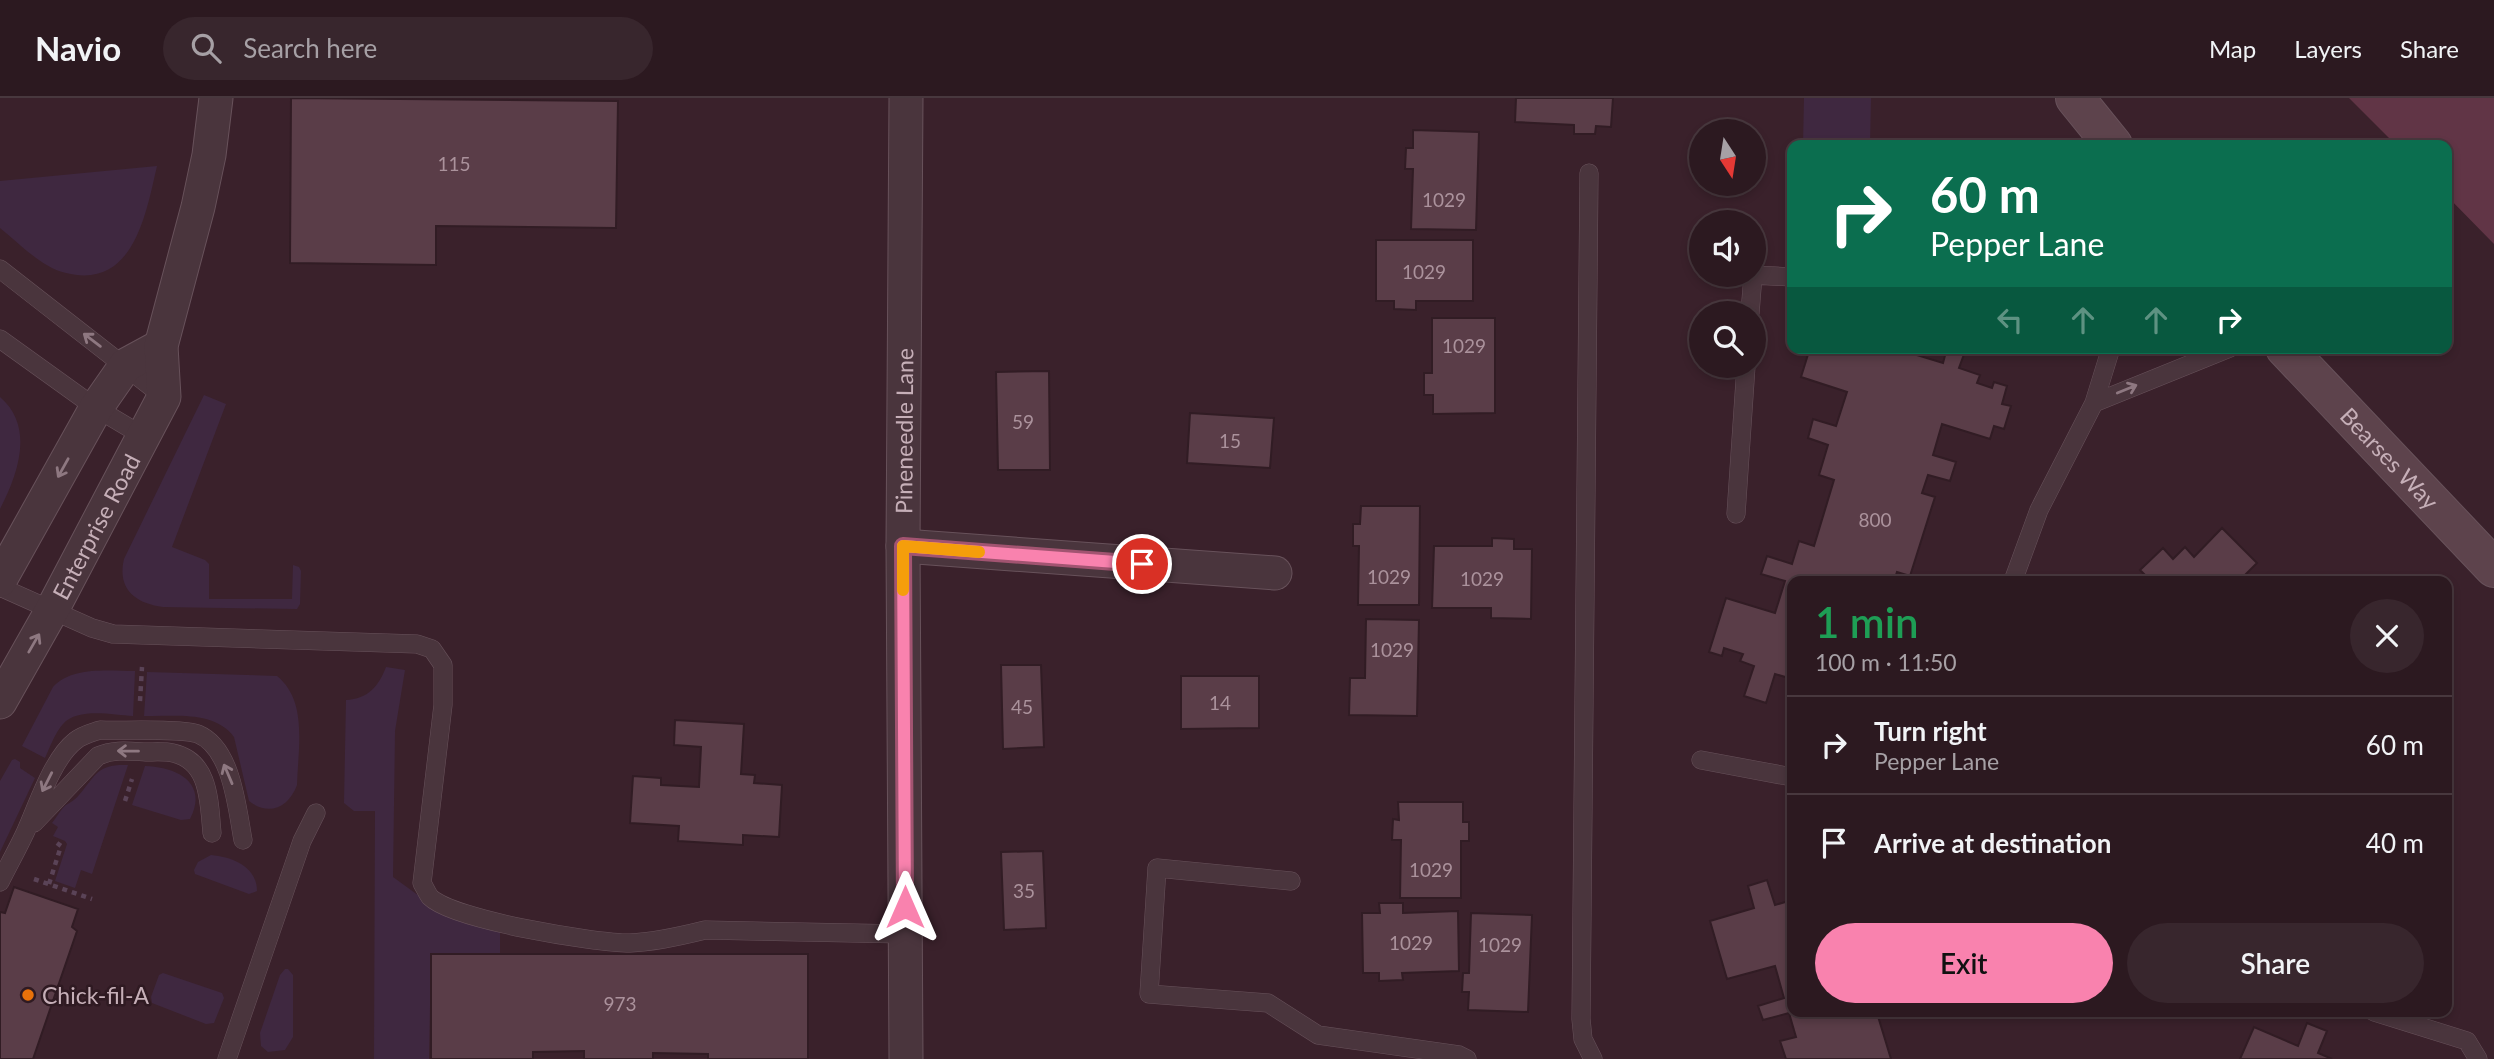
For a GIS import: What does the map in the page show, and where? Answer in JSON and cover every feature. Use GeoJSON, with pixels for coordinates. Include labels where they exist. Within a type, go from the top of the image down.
{"type":"FeatureCollection","features":[{"type":"Feature","properties":{"kind":"main road"},"geometry":{"type":"LineString","coordinates":[[2075,98],[2109,140]]}},
{"type":"Feature","properties":{"kind":"main road","name":"Bearses Way"},"geometry":{"type":"LineString","coordinates":[[2291,354],[2494,568]]}},
{"type":"Feature","properties":{"kind":"street"},"geometry":{"type":"LineString","coordinates":[[164,397],[161,346],[198,207],[209,155],[216,98]]}},
{"type":"Feature","properties":{"kind":"street","name":"Pineneedle Lane"},"geometry":{"type":"LineString","coordinates":[[906,98],[903,546],[906,1059]]}},
{"type":"Feature","properties":{"kind":"street"},"geometry":{"type":"LineString","coordinates":[[0,580],[96,408],[126,365],[161,346]]}},
{"type":"Feature","properties":{"kind":"street","name":"Enterprise Road"},"geometry":{"type":"LineString","coordinates":[[0,702],[52,610],[164,397]]}},
{"type":"Feature","properties":{"kind":"street"},"geometry":{"type":"LineString","coordinates":[[903,546],[1275,573]]}},
{"type":"Feature","properties":{"kind":"lane"},"geometry":{"type":"LineString","coordinates":[[1589,173],[1581,1020],[1583,1039],[1593,1059]]}},
{"type":"Feature","properties":{"kind":"lane"},"geometry":{"type":"LineString","coordinates":[[0,269],[164,397]]}},
{"type":"Feature","properties":{"kind":"lane"},"geometry":{"type":"LineString","coordinates":[[1751,301],[1752,275],[1787,276]]}},
{"type":"Feature","properties":{"kind":"lane"},"geometry":{"type":"LineString","coordinates":[[0,340],[96,408],[143,436]]}},
{"type":"Feature","properties":{"kind":"lane"},"geometry":{"type":"LineString","coordinates":[[2015,576],[2039,510],[2094,403],[2109,354]]}},
{"type":"Feature","properties":{"kind":"lane"},"geometry":{"type":"LineString","coordinates":[[2094,403],[2215,354]]}},
{"type":"Feature","properties":{"kind":"lane"},"geometry":{"type":"LineString","coordinates":[[1736,514],[1745,378]]}},
{"type":"Feature","properties":{"kind":"lane"},"geometry":{"type":"LineString","coordinates":[[0,587],[113,634],[417,644],[432,649],[443,665],[443,705],[422,883],[432,899],[452,908],[483,919],[539,932],[629,943],[705,930],[905,934]]}},
{"type":"Feature","properties":{"kind":"lane"},"geometry":{"type":"LineString","coordinates":[[0,882],[47,780],[73,742],[85,734],[100,730],[196,733],[211,741],[228,770],[243,840]]}},
{"type":"Feature","properties":{"kind":"lane"},"geometry":{"type":"LineString","coordinates":[[25,832],[91,762],[110,751],[171,752],[194,764],[204,778],[209,794],[212,833]]}},
{"type":"Feature","properties":{"kind":"lane"},"geometry":{"type":"LineString","coordinates":[[1701,760],[1787,776]]}},
{"type":"Feature","properties":{"kind":"lane"},"geometry":{"type":"LineString","coordinates":[[227,1059],[302,842],[316,813]]}},
{"type":"Feature","properties":{"kind":"lane"},"geometry":{"type":"LineString","coordinates":[[1291,881],[1157,868],[1149,994],[1268,1003],[1318,1035],[1459,1055],[1467,1059]]}},
{"type":"Feature","properties":{"kind":"lane"},"geometry":{"type":"LineString","coordinates":[[2390,1017],[2467,1041],[2478,1059]]}},
{"type":"Feature","properties":{"kind":"path"},"geometry":{"type":"LineString","coordinates":[[49,884],[61,846],[51,840]]}},
{"type":"Feature","properties":{"kind":"path"},"geometry":{"type":"LineString","coordinates":[[29,877],[92,900]]}},
{"type":"Feature","properties":{"kind":"shaded area"},"geometry":{"type":"Polygon","coordinates":[[[1804,98],[1871,98],[1870,140],[1803,140],[1804,98]]]}},
{"type":"Feature","properties":{"kind":"shaded area"},"geometry":{"type":"Polygon","coordinates":[[[2349,98],[2494,98],[2494,244],[2452,201],[2452,140],[2391,140],[2349,98]]]}},
{"type":"Feature","properties":{"kind":"shaded area"},"geometry":{"type":"Polygon","coordinates":[[[157,166],[148,205],[133,244],[122,259],[107,270],[89,275],[57,270],[40,261],[0,228],[0,181],[157,166]]]}},
{"type":"Feature","properties":{"kind":"shaded area"},"geometry":{"type":"Polygon","coordinates":[[[204,395],[226,404],[172,547],[209,564],[209,599],[292,599],[293,565],[299,567],[300,604],[297,609],[163,607],[144,602],[130,593],[126,586],[123,579],[124,559],[204,395]]]}},
{"type":"Feature","properties":{"kind":"shaded area"},"geometry":{"type":"Polygon","coordinates":[[[0,397],[11,409],[17,422],[20,451],[13,481],[0,509],[0,397]]]}},
{"type":"Feature","properties":{"kind":"shaded area"},"geometry":{"type":"Polygon","coordinates":[[[386,667],[405,670],[395,731],[393,877],[437,909],[500,928],[500,954],[431,954],[429,1059],[374,1059],[375,811],[354,811],[344,803],[346,700],[361,697],[372,690],[386,667]]]}},
{"type":"Feature","properties":{"kind":"shaded area"},"geometry":{"type":"Polygon","coordinates":[[[91,671],[135,671],[133,716],[96,713],[77,715],[63,724],[45,758],[22,746],[53,687],[61,680],[91,671]]]}},
{"type":"Feature","properties":{"kind":"shaded area"},"geometry":{"type":"Polygon","coordinates":[[[147,672],[277,676],[287,686],[293,698],[299,726],[297,785],[289,799],[271,809],[256,806],[249,801],[234,737],[216,722],[193,717],[144,716],[147,672]]]}},
{"type":"Feature","properties":{"kind":"shaded area"},"geometry":{"type":"Polygon","coordinates":[[[15,759],[20,762],[20,768],[35,778],[0,852],[0,781],[15,759]]]}},
{"type":"Feature","properties":{"kind":"shaded area"},"geometry":{"type":"Polygon","coordinates":[[[128,765],[92,874],[81,870],[75,888],[55,881],[67,844],[53,836],[58,827],[52,823],[99,772],[110,766],[128,765]]]}},
{"type":"Feature","properties":{"kind":"shaded area"},"geometry":{"type":"Polygon","coordinates":[[[145,766],[178,773],[192,786],[195,806],[190,819],[181,820],[132,805],[145,766]]]}},
{"type":"Feature","properties":{"kind":"shaded area"},"geometry":{"type":"Polygon","coordinates":[[[211,855],[242,865],[253,876],[257,891],[249,894],[195,874],[198,862],[211,855]]]}},
{"type":"Feature","properties":{"kind":"shaded area"},"geometry":{"type":"Polygon","coordinates":[[[285,969],[293,975],[293,1037],[285,1050],[268,1052],[261,1046],[260,1033],[280,975],[285,969]]]}},
{"type":"Feature","properties":{"kind":"shaded area"},"geometry":{"type":"Polygon","coordinates":[[[163,973],[222,993],[224,998],[214,1023],[206,1024],[152,1003],[151,997],[159,975],[163,973]]]}},
{"type":"Feature","properties":{"kind":"building"},"geometry":{"type":"Polygon","coordinates":[[[291,98],[618,101],[616,228],[436,226],[436,265],[290,263],[291,98]]]}},
{"type":"Feature","properties":{"kind":"building"},"geometry":{"type":"Polygon","coordinates":[[[1516,98],[1613,98],[1611,127],[1596,126],[1595,134],[1574,134],[1574,125],[1515,122],[1516,98]]]}},
{"type":"Feature","properties":{"kind":"building"},"geometry":{"type":"Polygon","coordinates":[[[1413,130],[1479,132],[1476,230],[1411,229],[1413,169],[1405,169],[1406,148],[1413,148],[1413,130]]]}},
{"type":"Feature","properties":{"kind":"building"},"geometry":{"type":"Polygon","coordinates":[[[1376,240],[1473,240],[1473,301],[1416,301],[1416,310],[1394,309],[1394,301],[1376,301],[1376,240]]]}},
{"type":"Feature","properties":{"kind":"building"},"geometry":{"type":"Polygon","coordinates":[[[1432,318],[1495,318],[1495,413],[1433,414],[1433,395],[1424,395],[1424,373],[1432,373],[1432,318]]]}},
{"type":"Feature","properties":{"kind":"building"},"geometry":{"type":"Polygon","coordinates":[[[1808,354],[1914,354],[1943,363],[1945,354],[1964,354],[1959,368],[1980,375],[1977,383],[1992,388],[1994,382],[2007,386],[2002,404],[2011,406],[2004,429],[1994,426],[1990,439],[1942,424],[1933,455],[1956,462],[1950,481],[1928,475],[1922,493],[1935,497],[1910,576],[1897,572],[1896,576],[1787,576],[1787,678],[1775,674],[1766,703],[1744,696],[1754,666],[1740,661],[1743,654],[1724,648],[1722,656],[1709,652],[1726,598],[1775,613],[1785,581],[1761,574],[1767,556],[1792,564],[1799,541],[1814,546],[1834,480],[1819,475],[1828,445],[1808,438],[1813,419],[1836,426],[1847,392],[1801,377],[1808,354]]]}},
{"type":"Feature","properties":{"kind":"building"},"geometry":{"type":"Polygon","coordinates":[[[1049,371],[1050,470],[998,470],[996,372],[1049,371]]]}},
{"type":"Feature","properties":{"kind":"building"},"geometry":{"type":"Polygon","coordinates":[[[1190,413],[1274,418],[1270,468],[1187,463],[1190,413]]]}},
{"type":"Feature","properties":{"kind":"building"},"geometry":{"type":"Polygon","coordinates":[[[1361,506],[1420,506],[1419,605],[1358,605],[1359,546],[1353,546],[1353,524],[1360,524],[1361,506]]]}},
{"type":"Feature","properties":{"kind":"building"},"geometry":{"type":"Polygon","coordinates":[[[2222,528],[2257,563],[2244,576],[2146,576],[2140,570],[2163,548],[2173,559],[2185,547],[2194,557],[2222,528]]]}},
{"type":"Feature","properties":{"kind":"building"},"geometry":{"type":"Polygon","coordinates":[[[1492,538],[1514,539],[1514,549],[1532,549],[1531,619],[1491,618],[1491,608],[1432,608],[1434,546],[1492,546],[1492,538]]]}},
{"type":"Feature","properties":{"kind":"building"},"geometry":{"type":"Polygon","coordinates":[[[1366,619],[1419,620],[1417,716],[1349,715],[1350,678],[1365,678],[1366,619]]]}},
{"type":"Feature","properties":{"kind":"building"},"geometry":{"type":"Polygon","coordinates":[[[1001,665],[1041,665],[1044,747],[1003,749],[1001,665]]]}},
{"type":"Feature","properties":{"kind":"building"},"geometry":{"type":"Polygon","coordinates":[[[1181,676],[1259,676],[1259,728],[1181,729],[1181,676]]]}},
{"type":"Feature","properties":{"kind":"building"},"geometry":{"type":"Polygon","coordinates":[[[675,720],[744,724],[741,774],[755,775],[754,783],[782,785],[779,837],[743,835],[743,845],[678,841],[679,826],[630,823],[633,776],[661,778],[661,785],[699,787],[701,747],[674,745],[675,720]]]}},
{"type":"Feature","properties":{"kind":"building"},"geometry":{"type":"Polygon","coordinates":[[[1398,802],[1463,802],[1463,822],[1469,822],[1469,841],[1461,841],[1461,898],[1400,898],[1401,840],[1392,840],[1393,819],[1399,820],[1398,802]]]}},
{"type":"Feature","properties":{"kind":"building"},"geometry":{"type":"Polygon","coordinates":[[[1043,851],[1046,928],[1004,930],[1001,852],[1043,851]]]}},
{"type":"Feature","properties":{"kind":"building"},"geometry":{"type":"Polygon","coordinates":[[[1767,880],[1775,905],[1787,901],[1787,1014],[1763,1020],[1758,1006],[1784,998],[1775,966],[1727,979],[1710,921],[1754,908],[1748,886],[1767,880]]]}},
{"type":"Feature","properties":{"kind":"building","name":"Chick-fil-A"},"geometry":{"type":"Polygon","coordinates":[[[14,887],[78,909],[72,927],[77,931],[33,1059],[0,1059],[0,912],[5,913],[14,887]]]}},
{"type":"Feature","properties":{"kind":"building"},"geometry":{"type":"Polygon","coordinates":[[[1379,903],[1403,903],[1403,913],[1458,911],[1459,971],[1402,973],[1403,980],[1379,981],[1379,973],[1363,973],[1362,913],[1380,913],[1379,903]]]}},
{"type":"Feature","properties":{"kind":"building"},"geometry":{"type":"Polygon","coordinates":[[[1471,913],[1532,915],[1528,1012],[1468,1010],[1469,992],[1462,992],[1463,973],[1469,973],[1471,913]]]}},
{"type":"Feature","properties":{"kind":"building"},"geometry":{"type":"Polygon","coordinates":[[[431,954],[808,954],[808,1059],[708,1059],[708,1054],[653,1053],[653,1059],[584,1059],[584,1051],[533,1052],[533,1059],[431,1059],[431,954]]]}},
{"type":"Feature","properties":{"kind":"building"},"geometry":{"type":"Polygon","coordinates":[[[1790,1017],[1878,1017],[1891,1059],[1786,1059],[1780,1041],[1796,1037],[1790,1017]]]}},
{"type":"Feature","properties":{"kind":"building"},"geometry":{"type":"Polygon","coordinates":[[[2307,1023],[2327,1031],[2318,1053],[2332,1059],[2240,1059],[2254,1027],[2298,1046],[2307,1023]]]}},
{"type":"Feature","properties":{"kind":"slow traffic"},"geometry":{"type":"LineString","coordinates":[[903,590],[903,546],[979,552]]}},
{"type":"Feature","properties":{"kind":"place","name":"Chick-fil-A"},"geometry":{"type":"Point","coordinates":[28,995]}},
{"type":"Feature","properties":{"kind":"route"},"geometry":{"type":"LineString","coordinates":[[905,907],[903,546],[1142,564]]}}]}
